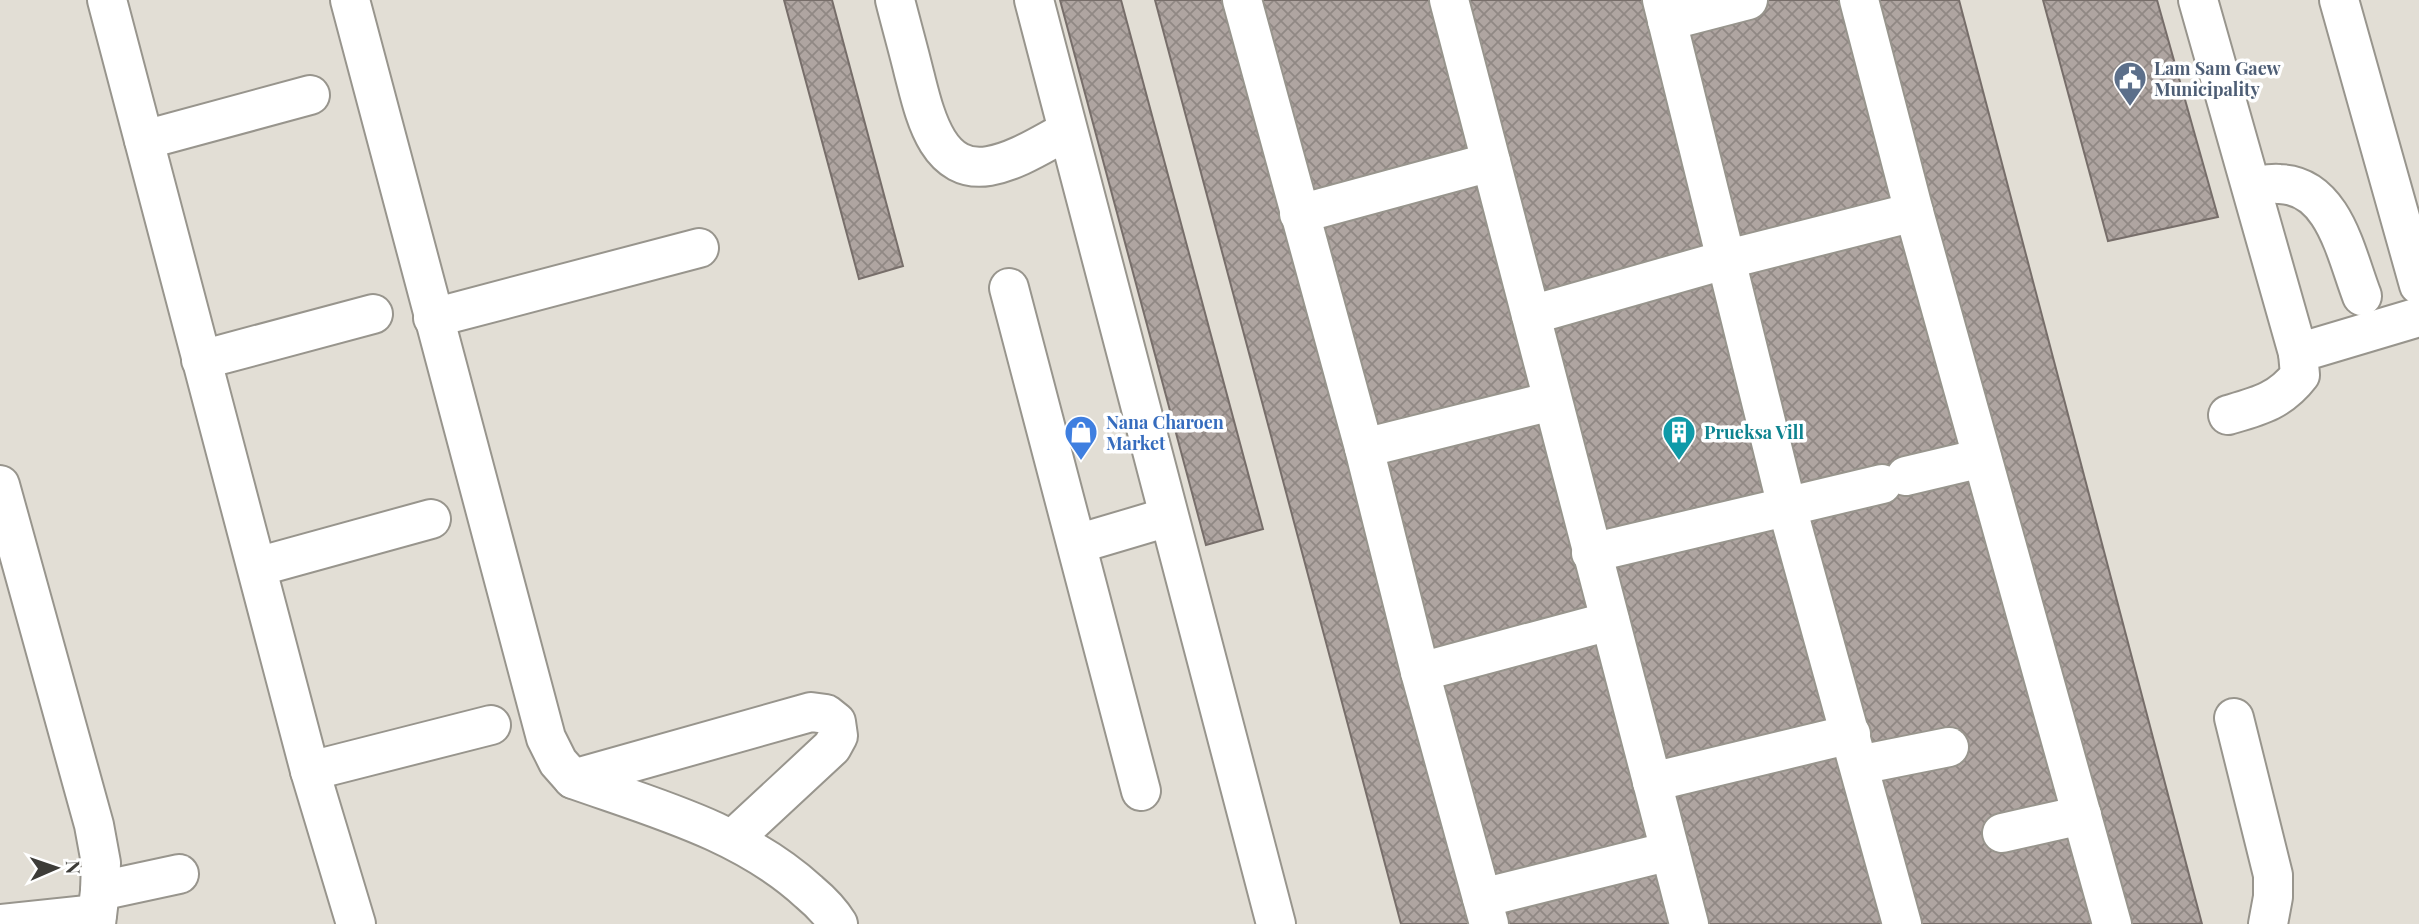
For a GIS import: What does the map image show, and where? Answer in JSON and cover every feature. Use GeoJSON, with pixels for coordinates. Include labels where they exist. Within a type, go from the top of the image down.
{"type":"FeatureCollection","features":[{"type":"Feature","properties":{"kind":"street"},"geometry":{"type":"LineString","coordinates":[[107,0],[310,771],[356,924]]}},
{"type":"Feature","properties":{"kind":"street"},"geometry":{"type":"LineString","coordinates":[[350,0],[546,738],[558,762],[573,779],[733,839],[789,873],[831,912],[838,924]]}},
{"type":"Feature","properties":{"kind":"street"},"geometry":{"type":"LineString","coordinates":[[895,0],[929,126],[947,154],[963,165],[987,166],[1015,158],[1067,131]]}},
{"type":"Feature","properties":{"kind":"street"},"geometry":{"type":"LineString","coordinates":[[1034,0],[1276,924]]}},
{"type":"Feature","properties":{"kind":"street"},"geometry":{"type":"LineString","coordinates":[[1242,0],[1364,448],[1420,672],[1485,911],[1670,851]]}},
{"type":"Feature","properties":{"kind":"street"},"geometry":{"type":"LineString","coordinates":[[1449,0],[1689,924]]}},
{"type":"Feature","properties":{"kind":"street"},"geometry":{"type":"LineString","coordinates":[[1748,0],[1665,11],[1787,506],[1902,924]]}},
{"type":"Feature","properties":{"kind":"street"},"geometry":{"type":"LineString","coordinates":[[1859,0],[1914,212],[2112,924]]}},
{"type":"Feature","properties":{"kind":"street"},"geometry":{"type":"LineString","coordinates":[[2198,0],[2298,353],[2300,375],[2289,390],[2268,403],[2228,415]]}},
{"type":"Feature","properties":{"kind":"street"},"geometry":{"type":"LineString","coordinates":[[2339,0],[2419,285]]}},
{"type":"Feature","properties":{"kind":"street"},"geometry":{"type":"LineString","coordinates":[[144,140],[310,95]]}},
{"type":"Feature","properties":{"kind":"street"},"geometry":{"type":"LineString","coordinates":[[1299,214],[1491,162]]}},
{"type":"Feature","properties":{"kind":"street"},"geometry":{"type":"LineString","coordinates":[[2252,187],[2279,184],[2298,187],[2318,198],[2331,215],[2362,296]]}},
{"type":"Feature","properties":{"kind":"street"},"geometry":{"type":"LineString","coordinates":[[1531,316],[1728,259],[1914,212]]}},
{"type":"Feature","properties":{"kind":"street"},"geometry":{"type":"LineString","coordinates":[[433,318],[699,248]]}},
{"type":"Feature","properties":{"kind":"street"},"geometry":{"type":"LineString","coordinates":[[1009,288],[1141,791]]}},
{"type":"Feature","properties":{"kind":"street"},"geometry":{"type":"LineString","coordinates":[[201,360],[373,314]]}},
{"type":"Feature","properties":{"kind":"street"},"geometry":{"type":"LineString","coordinates":[[2298,353],[2419,317]]}},
{"type":"Feature","properties":{"kind":"street"},"geometry":{"type":"LineString","coordinates":[[1364,448],[1552,401]]}},
{"type":"Feature","properties":{"kind":"street"},"geometry":{"type":"LineString","coordinates":[[1591,553],[1982,458]]}},
{"type":"Feature","properties":{"kind":"street"},"geometry":{"type":"LineString","coordinates":[[0,485],[94,825],[101,863],[98,909]]}},
{"type":"Feature","properties":{"kind":"street"},"geometry":{"type":"LineString","coordinates":[[1077,544],[1168,517]]}},
{"type":"Feature","properties":{"kind":"street"},"geometry":{"type":"LineString","coordinates":[[257,567],[431,519]]}},
{"type":"Feature","properties":{"kind":"street"},"geometry":{"type":"LineString","coordinates":[[1420,672],[1610,621]]}},
{"type":"Feature","properties":{"kind":"street"},"geometry":{"type":"LineString","coordinates":[[573,779],[811,712],[826,714],[836,722],[838,736],[832,747],[733,839]]}},
{"type":"Feature","properties":{"kind":"street"},"geometry":{"type":"LineString","coordinates":[[2234,718],[2273,874],[2273,897],[2268,924]]}},
{"type":"Feature","properties":{"kind":"street"},"geometry":{"type":"LineString","coordinates":[[310,771],[491,725]]}},
{"type":"Feature","properties":{"kind":"street"},"geometry":{"type":"LineString","coordinates":[[1652,782],[1855,750],[1949,747]]}},
{"type":"Feature","properties":{"kind":"street"},"geometry":{"type":"LineString","coordinates":[[2002,833],[2082,814]]}},
{"type":"Feature","properties":{"kind":"street"},"geometry":{"type":"LineString","coordinates":[[1,924],[98,909],[179,874]]}},
{"type":"Feature","properties":{"kind":"building"},"geometry":{"type":"Polygon","coordinates":[[[784,0],[832,0],[903,266],[859,279],[784,0]]]}},
{"type":"Feature","properties":{"kind":"building"},"geometry":{"type":"Polygon","coordinates":[[[1060,0],[1121,0],[1263,529],[1206,545],[1060,0]]]}},
{"type":"Feature","properties":{"kind":"building","name":"Prueksa Vill"},"geometry":{"type":"Polygon","coordinates":[[[1155,0],[1959,0],[2202,924],[1401,924],[1155,0]]]}},
{"type":"Feature","properties":{"kind":"building","name":"Lam Sam Gaew Municipality"},"geometry":{"type":"Polygon","coordinates":[[[2043,0],[2157,0],[2218,217],[2108,241],[2043,0]]]}},
{"type":"Feature","properties":{"kind":"place","name":"Lam Sam Gaew Municipality"},"geometry":{"type":"Point","coordinates":[2130,108]}},
{"type":"Feature","properties":{"kind":"place","name":"Nana Charoen Market"},"geometry":{"type":"Point","coordinates":[1081,462]}},
{"type":"Feature","properties":{"kind":"place","name":"Prueksa Vill"},"geometry":{"type":"Point","coordinates":[1679,462]}}]}
